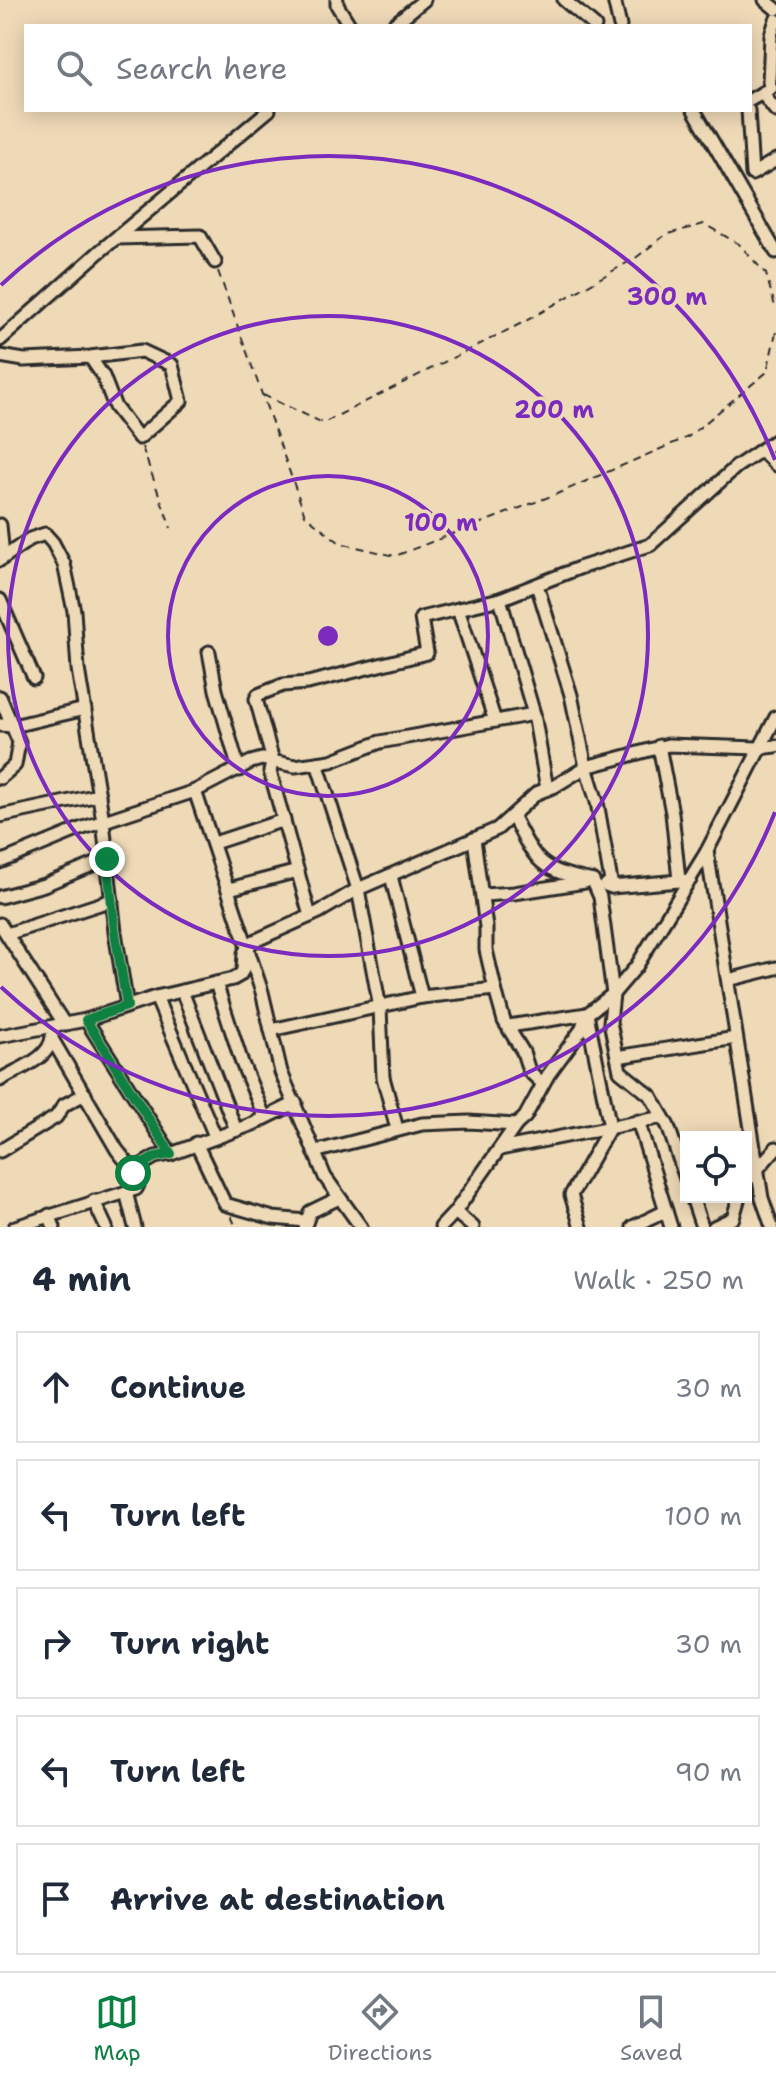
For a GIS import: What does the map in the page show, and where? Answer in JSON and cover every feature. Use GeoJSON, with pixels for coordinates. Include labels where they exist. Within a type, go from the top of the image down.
{"type":"FeatureCollection","features":[{"type":"Feature","properties":{"kind":"street"},"geometry":{"type":"LineString","coordinates":[[337,0],[349,24]]}},
{"type":"Feature","properties":{"kind":"street"},"geometry":{"type":"LineString","coordinates":[[394,24],[424,0]]}},
{"type":"Feature","properties":{"kind":"street"},"geometry":{"type":"LineString","coordinates":[[564,0],[593,24]]}},
{"type":"Feature","properties":{"kind":"street"},"geometry":{"type":"LineString","coordinates":[[614,0],[620,24]]}},
{"type":"Feature","properties":{"kind":"street"},"geometry":{"type":"LineString","coordinates":[[765,0],[776,9]]}},
{"type":"Feature","properties":{"kind":"street"},"geometry":{"type":"LineString","coordinates":[[776,20],[771,35],[769,82],[776,111]]}},
{"type":"Feature","properties":{"kind":"street"},"geometry":{"type":"LineString","coordinates":[[752,99],[770,89]]}},
{"type":"Feature","properties":{"kind":"street"},"geometry":{"type":"LineString","coordinates":[[0,340],[267,112]]}},
{"type":"Feature","properties":{"kind":"street"},"geometry":{"type":"LineString","coordinates":[[695,112],[776,252]]}},
{"type":"Feature","properties":{"kind":"street"},"geometry":{"type":"LineString","coordinates":[[743,193],[752,174],[748,112]]}},
{"type":"Feature","properties":{"kind":"street"},"geometry":{"type":"LineString","coordinates":[[752,174],[776,160]]}},
{"type":"Feature","properties":{"kind":"street"},"geometry":{"type":"LineString","coordinates":[[116,238],[200,236],[215,262]]}},
{"type":"Feature","properties":{"kind":"street"},"geometry":{"type":"LineString","coordinates":[[0,356],[24,360],[142,351],[172,365],[181,401],[139,438],[115,407],[103,376],[90,357]]}},
{"type":"Feature","properties":{"kind":"street"},"geometry":{"type":"LineString","coordinates":[[310,916],[270,771],[273,761],[256,699],[258,695],[283,685],[308,683],[427,653],[421,618],[500,599],[650,545],[736,467],[776,440]]}},
{"type":"Feature","properties":{"kind":"street"},"geometry":{"type":"LineString","coordinates":[[761,450],[776,465]]}},
{"type":"Feature","properties":{"kind":"street"},"geometry":{"type":"LineString","coordinates":[[0,525],[2,559]]}},
{"type":"Feature","properties":{"kind":"street"},"geometry":{"type":"LineString","coordinates":[[2,559],[30,539],[45,534],[64,564],[74,611],[78,669],[103,821],[127,1006]]}},
{"type":"Feature","properties":{"kind":"street"},"geometry":{"type":"LineString","coordinates":[[537,585],[565,671],[597,802],[612,887]]}},
{"type":"Feature","properties":{"kind":"street"},"geometry":{"type":"LineString","coordinates":[[500,599],[534,714],[547,789]]}},
{"type":"Feature","properties":{"kind":"street"},"geometry":{"type":"LineString","coordinates":[[0,600],[34,678]]}},
{"type":"Feature","properties":{"kind":"street"},"geometry":{"type":"LineString","coordinates":[[458,609],[495,721]]}},
{"type":"Feature","properties":{"kind":"street"},"geometry":{"type":"LineString","coordinates":[[209,652],[216,690],[239,770]]}},
{"type":"Feature","properties":{"kind":"street"},"geometry":{"type":"LineString","coordinates":[[0,697],[6,726],[19,742],[15,765],[0,778]]}},
{"type":"Feature","properties":{"kind":"street"},"geometry":{"type":"LineString","coordinates":[[6,726],[85,709]]}},
{"type":"Feature","properties":{"kind":"street"},"geometry":{"type":"LineString","coordinates":[[0,862],[103,821],[195,791],[251,762],[262,759],[295,766],[331,761],[380,742],[534,714]]}},
{"type":"Feature","properties":{"kind":"street"},"geometry":{"type":"LineString","coordinates":[[509,1026],[587,1014],[613,994],[636,967],[685,880],[707,851],[776,717]]}},
{"type":"Feature","properties":{"kind":"street"},"geometry":{"type":"LineString","coordinates":[[659,746],[685,880]]}},
{"type":"Feature","properties":{"kind":"street"},"geometry":{"type":"LineString","coordinates":[[0,1036],[51,1033],[65,1025],[156,997],[240,975],[246,947],[265,934],[310,916],[358,889],[497,829],[537,793],[586,767],[659,746],[776,746]]}},
{"type":"Feature","properties":{"kind":"street"},"geometry":{"type":"LineString","coordinates":[[317,763],[358,889],[380,1008],[383,1077],[397,1129]]}},
{"type":"Feature","properties":{"kind":"street"},"geometry":{"type":"LineString","coordinates":[[195,791],[229,889],[281,1072],[314,1152],[339,1198],[361,1227]]}},
{"type":"Feature","properties":{"kind":"street"},"geometry":{"type":"LineString","coordinates":[[0,816],[99,795]]}},
{"type":"Feature","properties":{"kind":"street"},"geometry":{"type":"LineString","coordinates":[[513,817],[532,855],[551,871],[612,887],[685,880]]}},
{"type":"Feature","properties":{"kind":"street"},"geometry":{"type":"LineString","coordinates":[[214,843],[284,820]]}},
{"type":"Feature","properties":{"kind":"street"},"geometry":{"type":"LineString","coordinates":[[474,839],[488,938],[486,950],[504,1021],[529,1071],[543,1084]]}},
{"type":"Feature","properties":{"kind":"street"},"geometry":{"type":"LineString","coordinates":[[707,851],[757,1168],[771,1209],[772,1227]]}},
{"type":"Feature","properties":{"kind":"street"},"geometry":{"type":"LineString","coordinates":[[0,897],[44,885],[107,859]]}},
{"type":"Feature","properties":{"kind":"street"},"geometry":{"type":"LineString","coordinates":[[229,889],[298,871]]}},
{"type":"Feature","properties":{"kind":"street"},"geometry":{"type":"LineString","coordinates":[[391,876],[422,997]]}},
{"type":"Feature","properties":{"kind":"street"},"geometry":{"type":"LineString","coordinates":[[483,895],[593,881]]}},
{"type":"Feature","properties":{"kind":"street"},"geometry":{"type":"LineString","coordinates":[[593,881],[600,897],[613,994],[610,1022],[620,1071],[651,1096],[663,1117],[680,1163]]}},
{"type":"Feature","properties":{"kind":"street"},"geometry":{"type":"LineString","coordinates":[[65,1025],[2,928],[112,900]]}},
{"type":"Feature","properties":{"kind":"street"},"geometry":{"type":"LineString","coordinates":[[728,980],[776,968]]}},
{"type":"Feature","properties":{"kind":"street"},"geometry":{"type":"LineString","coordinates":[[216,983],[242,1063],[265,1118]]}},
{"type":"Feature","properties":{"kind":"street"},"geometry":{"type":"LineString","coordinates":[[271,1030],[422,997],[495,989]]}},
{"type":"Feature","properties":{"kind":"street"},"geometry":{"type":"LineString","coordinates":[[182,991],[236,1130]]}},
{"type":"Feature","properties":{"kind":"street"},"geometry":{"type":"LineString","coordinates":[[156,997],[215,1136]]}},
{"type":"Feature","properties":{"kind":"street"},"geometry":{"type":"LineString","coordinates":[[441,1227],[525,1117],[543,1084],[581,1030],[587,1014]]}},
{"type":"Feature","properties":{"kind":"street"},"geometry":{"type":"LineString","coordinates":[[581,1227],[571,1195],[610,1127],[587,1014]]}},
{"type":"Feature","properties":{"kind":"street"},"geometry":{"type":"LineString","coordinates":[[86,1020],[171,1154]]}},
{"type":"Feature","properties":{"kind":"street"},"geometry":{"type":"LineString","coordinates":[[0,1080],[43,1055],[51,1046],[51,1033]]}},
{"type":"Feature","properties":{"kind":"street"},"geometry":{"type":"LineString","coordinates":[[15,1227],[138,1187],[133,1170],[117,1150],[51,1033]]}},
{"type":"Feature","properties":{"kind":"street"},"geometry":{"type":"LineString","coordinates":[[617,1057],[736,1038]]}},
{"type":"Feature","properties":{"kind":"street"},"geometry":{"type":"LineString","coordinates":[[0,1151],[56,1117],[61,1108],[85,1094]]}},
{"type":"Feature","properties":{"kind":"street"},"geometry":{"type":"LineString","coordinates":[[133,1170],[155,1157],[236,1130],[296,1103]]}},
{"type":"Feature","properties":{"kind":"street"},"geometry":{"type":"LineString","coordinates":[[500,1149],[663,1117]]}},
{"type":"Feature","properties":{"kind":"street"},"geometry":{"type":"LineString","coordinates":[[638,1121],[671,1227]]}},
{"type":"Feature","properties":{"kind":"street"},"geometry":{"type":"LineString","coordinates":[[314,1152],[397,1129],[439,1123],[516,1125]]}},
{"type":"Feature","properties":{"kind":"street"},"geometry":{"type":"LineString","coordinates":[[196,1143],[225,1204],[305,1224],[310,1212],[339,1198]]}},
{"type":"Feature","properties":{"kind":"street"},"geometry":{"type":"LineString","coordinates":[[752,1174],[776,1148]]}},
{"type":"Feature","properties":{"kind":"street"},"geometry":{"type":"LineString","coordinates":[[126,1192],[135,1227]]}},
{"type":"Feature","properties":{"kind":"street"},"geometry":{"type":"LineString","coordinates":[[94,1201],[106,1227]]}},
{"type":"Feature","properties":{"kind":"street"},"geometry":{"type":"LineString","coordinates":[[694,1203],[702,1227]]}},
{"type":"Feature","properties":{"kind":"street"},"geometry":{"type":"LineString","coordinates":[[714,1227],[736,1223],[738,1203]]}},
{"type":"Feature","properties":{"kind":"street"},"geometry":{"type":"LineString","coordinates":[[633,1227],[666,1211]]}},
{"type":"Feature","properties":{"kind":"street"},"geometry":{"type":"LineString","coordinates":[[455,1212],[473,1227]]}},
{"type":"Feature","properties":{"kind":"street"},"geometry":{"type":"LineString","coordinates":[[49,1215],[54,1227]]}},
{"type":"Feature","properties":{"kind":"path"},"geometry":{"type":"LineString","coordinates":[[262,395],[323,423],[526,321],[637,257],[665,235],[704,224],[739,244],[766,274],[776,310]]}},
{"type":"Feature","properties":{"kind":"path"},"geometry":{"type":"LineString","coordinates":[[215,262],[305,515],[340,543],[395,556],[559,493],[688,437],[767,372],[776,332]]}},
{"type":"Feature","properties":{"kind":"path"},"geometry":{"type":"LineString","coordinates":[[139,438],[171,528]]}},
{"type":"Feature","properties":{"kind":"route"},"geometry":{"type":"LineString","coordinates":[[107,859],[127,1006],[86,1020],[171,1154],[155,1157],[133,1170],[133,1173]]}}]}
